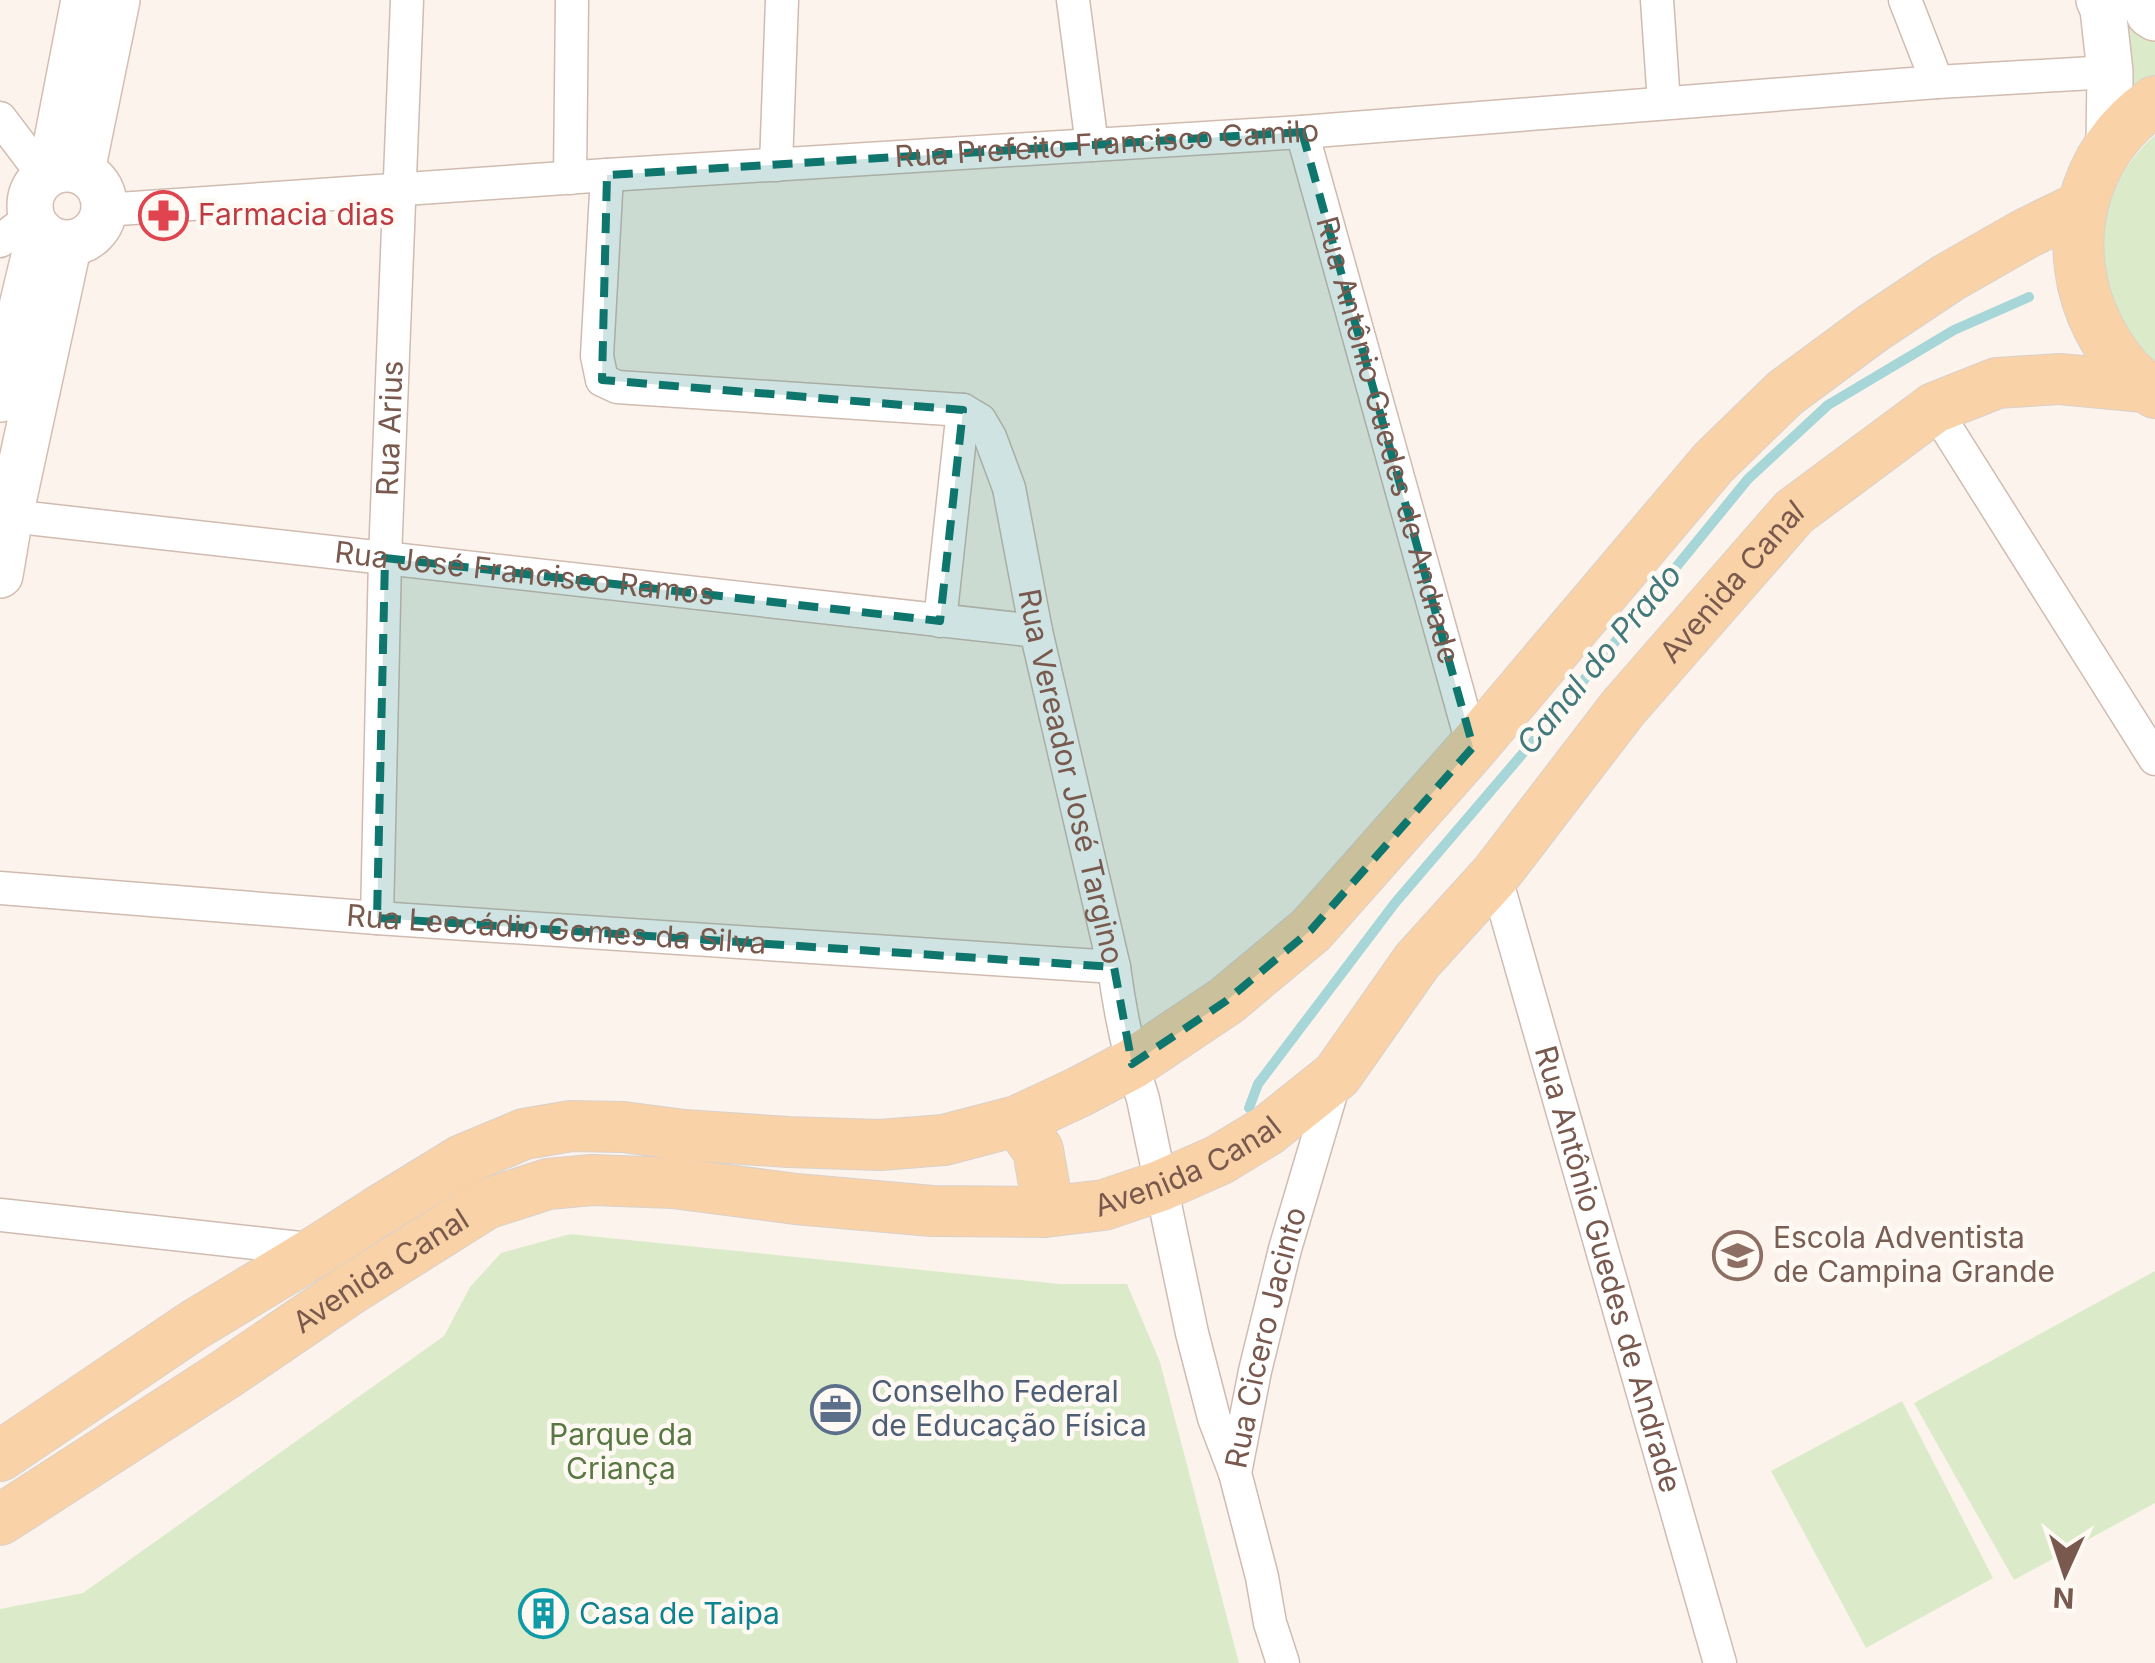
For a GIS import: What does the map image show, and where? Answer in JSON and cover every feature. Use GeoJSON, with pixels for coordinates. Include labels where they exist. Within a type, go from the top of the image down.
{"type":"FeatureCollection","features":[{"type":"Feature","properties":{"kind":"main road"},"geometry":{"type":"LineString","coordinates":[[0,399],[45,207],[84,0]]}},
{"type":"Feature","properties":{"kind":"main road"},"geometry":{"type":"LineString","coordinates":[[0,574],[45,207],[117,0]]}},
{"type":"Feature","properties":{"kind":"main road"},"geometry":{"type":"LineString","coordinates":[[2109,145],[2115,3],[2155,18]]}},
{"type":"Feature","properties":{"kind":"main road"},"geometry":{"type":"LineString","coordinates":[[2150,390],[2110,350],[2087,305],[2078,256],[2082,206],[2093,174],[2109,145],[2138,112],[2155,101]]}},
{"type":"Feature","properties":{"kind":"main road"},"geometry":{"type":"LineString","coordinates":[[45,207],[97,183],[105,201],[104,210]]}},
{"type":"Feature","properties":{"kind":"main road","name":"Avenida Canal"},"geometry":{"type":"LineString","coordinates":[[0,1456],[194,1325],[462,1160],[524,1134],[570,1126],[880,1146],[944,1140],[1017,1121],[1132,1064],[1226,1001],[1311,930],[1713,462],[1784,393],[1948,278],[2082,206]]}},
{"type":"Feature","properties":{"kind":"main road","name":"Avenida Canal"},"geometry":{"type":"LineString","coordinates":[[0,1520],[352,1289],[486,1204],[508,1195],[548,1184],[592,1180],[673,1183],[932,1212],[1044,1212],[1104,1206],[1218,1160],[1266,1131],[1337,1074],[1417,961],[1495,875],[1623,708],[1794,512],[1934,408],[1997,383],[2060,378],[2150,390]]}},
{"type":"Feature","properties":{"kind":"main road"},"geometry":{"type":"LineString","coordinates":[[1017,1121],[1038,1150],[1045,1190],[1044,1212]]}},
{"type":"Feature","properties":{"kind":"street","name":"Rua Arius"},"geometry":{"type":"LineString","coordinates":[[376,918],[384,558],[407,0]]}},
{"type":"Feature","properties":{"kind":"street"},"geometry":{"type":"LineString","coordinates":[[570,178],[572,0]]}},
{"type":"Feature","properties":{"kind":"street"},"geometry":{"type":"LineString","coordinates":[[776,165],[782,0]]}},
{"type":"Feature","properties":{"kind":"street"},"geometry":{"type":"LineString","coordinates":[[1073,0],[1092,145]]}},
{"type":"Feature","properties":{"kind":"street"},"geometry":{"type":"LineString","coordinates":[[1658,0],[1664,103]]}},
{"type":"Feature","properties":{"kind":"street"},"geometry":{"type":"LineString","coordinates":[[1905,0],[1938,82]]}},
{"type":"Feature","properties":{"kind":"street","name":"Rua Prefeito Francisco Camilo"},"geometry":{"type":"LineString","coordinates":[[104,210],[1302,132],[2110,72]]}},
{"type":"Feature","properties":{"kind":"street"},"geometry":{"type":"LineString","coordinates":[[0,118],[45,207]]}},
{"type":"Feature","properties":{"kind":"street","name":"Rua Antônio Guedes de Andrade"},"geometry":{"type":"LineString","coordinates":[[1302,132],[1473,746]]}},
{"type":"Feature","properties":{"kind":"street"},"geometry":{"type":"LineString","coordinates":[[607,175],[597,356],[602,380],[618,387],[964,410],[940,621]]}},
{"type":"Feature","properties":{"kind":"street"},"geometry":{"type":"LineString","coordinates":[[1934,408],[2155,759]]}},
{"type":"Feature","properties":{"kind":"street","name":"Rua Vereador José Targino"},"geometry":{"type":"LineString","coordinates":[[964,410],[980,420],[990,437],[1009,488],[1036,631],[1160,1186]]}},
{"type":"Feature","properties":{"kind":"street","name":"Rua José Francisco Ramos"},"geometry":{"type":"LineString","coordinates":[[10,516],[1036,631]]}},
{"type":"Feature","properties":{"kind":"street","name":"Rua Antônio Guedes de Andrade"},"geometry":{"type":"LineString","coordinates":[[1495,875],[1720,1663]]}},
{"type":"Feature","properties":{"kind":"street","name":"Rua Leocádio Gomes da Silva"},"geometry":{"type":"LineString","coordinates":[[0,888],[1114,968]]}},
{"type":"Feature","properties":{"kind":"street","name":"Rua Cicero Jacinto"},"geometry":{"type":"LineString","coordinates":[[1283,1663],[1235,1473],[1254,1372],[1285,1250],[1337,1074]]}},
{"type":"Feature","properties":{"kind":"street"},"geometry":{"type":"LineString","coordinates":[[1160,1186],[1210,1405],[1235,1473]]}},
{"type":"Feature","properties":{"kind":"street"},"geometry":{"type":"LineString","coordinates":[[0,1215],[318,1250]]}},
{"type":"Feature","properties":{"kind":"highlighted area"},"geometry":{"type":"Polygon","coordinates":[[[1302,132],[1473,747],[1311,930],[1226,1001],[1132,1064],[1114,967],[377,918],[385,558],[940,621],[963,410],[602,380],[607,175],[1302,132]]]}},
{"type":"Feature","properties":{"kind":"green space"},"geometry":{"type":"Polygon","coordinates":[[[2109,7],[2155,26],[2155,94],[2132,110],[2109,7]]]}},
{"type":"Feature","properties":{"kind":"green space"},"geometry":{"type":"Polygon","coordinates":[[[2155,135],[2155,363],[2128,332],[2113,302],[2103,251],[2105,225],[2121,177],[2155,135]]]}},
{"type":"Feature","properties":{"kind":"green space","name":"Parque da Criança"},"geometry":{"type":"Polygon","coordinates":[[[570,1234],[1060,1284],[1127,1284],[1160,1362],[1239,1663],[0,1663],[0,1609],[83,1593],[444,1336],[470,1287],[501,1253],[570,1234]]]}},
{"type":"Feature","properties":{"kind":"green space"},"geometry":{"type":"Polygon","coordinates":[[[2155,1271],[2155,1503],[2014,1580],[1914,1403],[2155,1271]]]}},
{"type":"Feature","properties":{"kind":"green space"},"geometry":{"type":"Polygon","coordinates":[[[1902,1401],[1993,1578],[1866,1648],[1771,1471],[1902,1401]]]}},
{"type":"Feature","properties":{"kind":"waterway","name":"Canal do Prado"},"geometry":{"type":"LineString","coordinates":[[1249,1108],[1258,1084],[1395,903],[1548,724],[1748,479],[1828,405],[1954,330],[2029,297]]}},
{"type":"Feature","properties":{"kind":"place","name":"Farmacia dias"},"geometry":{"type":"Point","coordinates":[163,215]}},
{"type":"Feature","properties":{"kind":"place","name":"Escola Adventista de Campina Grande"},"geometry":{"type":"Point","coordinates":[1738,1255]}},
{"type":"Feature","properties":{"kind":"place","name":"Conselho Federal de Educação Física"},"geometry":{"type":"Point","coordinates":[836,1409]}},
{"type":"Feature","properties":{"kind":"place","name":"Casa de Taipa"},"geometry":{"type":"Point","coordinates":[544,1614]}}]}
